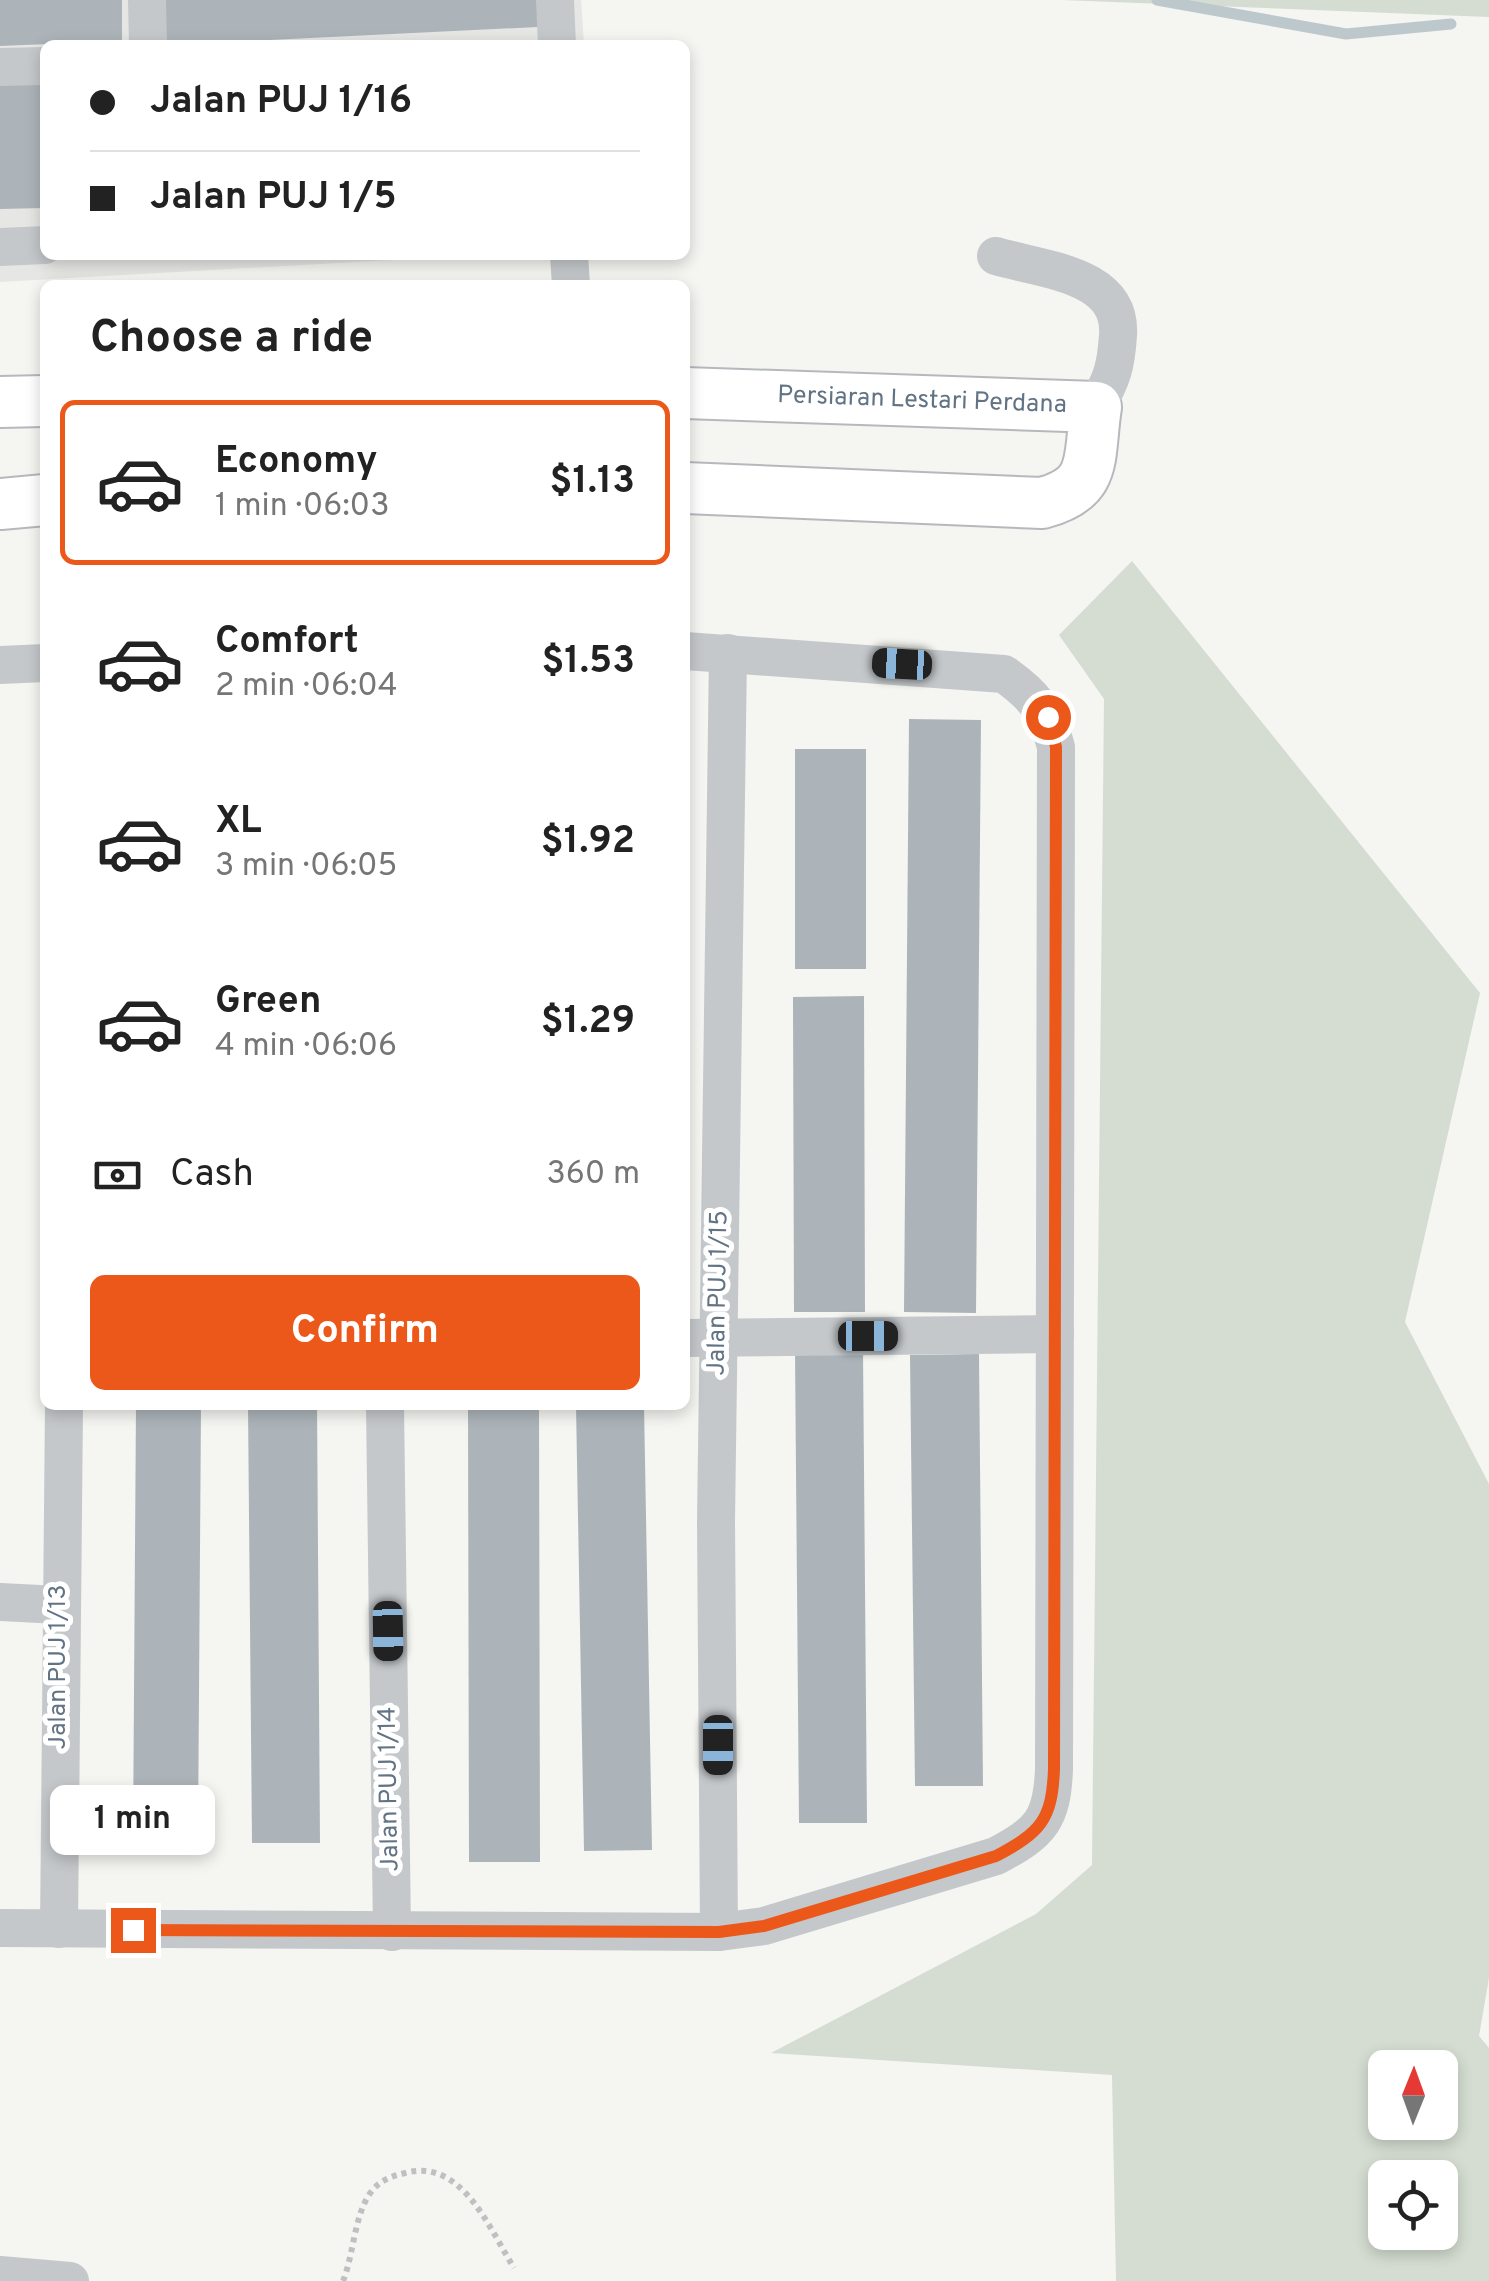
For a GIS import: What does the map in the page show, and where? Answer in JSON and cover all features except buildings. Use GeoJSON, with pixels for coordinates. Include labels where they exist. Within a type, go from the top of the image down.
{"type":"FeatureCollection","features":[{"type":"Feature","properties":{"kind":"main road","name":"Persiaran Lestari Perdana"},"geometry":{"type":"LineString","coordinates":[[690,393],[1096,407],[1085,481],[1070,496],[1042,503],[690,488]]}},
{"type":"Feature","properties":{"kind":"main road"},"geometry":{"type":"LineString","coordinates":[[0,402],[40,401]]}},
{"type":"Feature","properties":{"kind":"main road"},"geometry":{"type":"LineString","coordinates":[[0,504],[40,500]]}},
{"type":"Feature","properties":{"kind":"street"},"geometry":{"type":"LineString","coordinates":[[147,0],[148,40]]}},
{"type":"Feature","properties":{"kind":"street"},"geometry":{"type":"LineString","coordinates":[[555,0],[557,40]]}},
{"type":"Feature","properties":{"kind":"street"},"geometry":{"type":"LineString","coordinates":[[0,67],[40,66]]}},
{"type":"Feature","properties":{"kind":"street"},"geometry":{"type":"LineString","coordinates":[[0,247],[40,245]]}},
{"type":"Feature","properties":{"kind":"street"},"geometry":{"type":"LineString","coordinates":[[996,256],[1093,284],[1110,296],[1120,313],[1115,374],[1096,407]]}},
{"type":"Feature","properties":{"kind":"street"},"geometry":{"type":"LineString","coordinates":[[0,1928],[719,1932],[764,1926],[996,1856],[1028,1839],[1050,1813],[1054,1769],[1056,747],[1048,717],[1032,694],[1004,674],[972,668],[690,651]]}},
{"type":"Feature","properties":{"kind":"street","name":"Jalan PUJ 1/15"},"geometry":{"type":"LineString","coordinates":[[719,1932],[702,1338],[728,653]]}},
{"type":"Feature","properties":{"kind":"street"},"geometry":{"type":"LineString","coordinates":[[0,665],[40,663]]}},
{"type":"Feature","properties":{"kind":"street"},"geometry":{"type":"LineString","coordinates":[[702,1338],[1055,1334]]}},
{"type":"Feature","properties":{"kind":"street","name":"Jalan PUJ 1/13"},"geometry":{"type":"LineString","coordinates":[[59,1929],[59,1605],[64,1410]]}},
{"type":"Feature","properties":{"kind":"street","name":"Jalan PUJ 1/14"},"geometry":{"type":"LineString","coordinates":[[385,1410],[392,1932]]}},
{"type":"Feature","properties":{"kind":"street"},"geometry":{"type":"LineString","coordinates":[[0,1602],[59,1605]]}},
{"type":"Feature","properties":{"kind":"street"},"geometry":{"type":"LineString","coordinates":[[0,2275],[70,2281]]}},
{"type":"Feature","properties":{"kind":"path"},"geometry":{"type":"LineString","coordinates":[[342,2281],[370,2192],[386,2178],[414,2170],[440,2174],[479,2206],[514,2268]]}},
{"type":"Feature","properties":{"kind":"shaded area"},"geometry":{"type":"Polygon","coordinates":[[[0,0],[581,0],[584,40],[40,40],[40,260],[389,260],[0,282],[0,0]]]}},
{"type":"Feature","properties":{"kind":"shaded area"},"geometry":{"type":"Polygon","coordinates":[[[1062,0],[1489,0],[1489,17],[1062,0]]]}},
{"type":"Feature","properties":{"kind":"shaded area"},"geometry":{"type":"Polygon","coordinates":[[[1132,561],[1480,993],[1405,1322],[1489,1484],[1489,1978],[1479,2036],[1489,2048],[1489,2281],[1116,2281],[1112,2075],[771,2053],[1036,1914],[1092,1865],[1104,699],[1059,635],[1132,561]]]}},
{"type":"Feature","properties":{"kind":"waterway"},"geometry":{"type":"LineString","coordinates":[[1157,0],[1346,34],[1451,24]]}},
{"type":"Feature","properties":{"kind":"route"},"geometry":{"type":"LineString","coordinates":[[133,1930],[719,1932],[764,1926],[996,1856],[1028,1839],[1050,1813],[1054,1769],[1056,747],[1048,717]]}}]}
